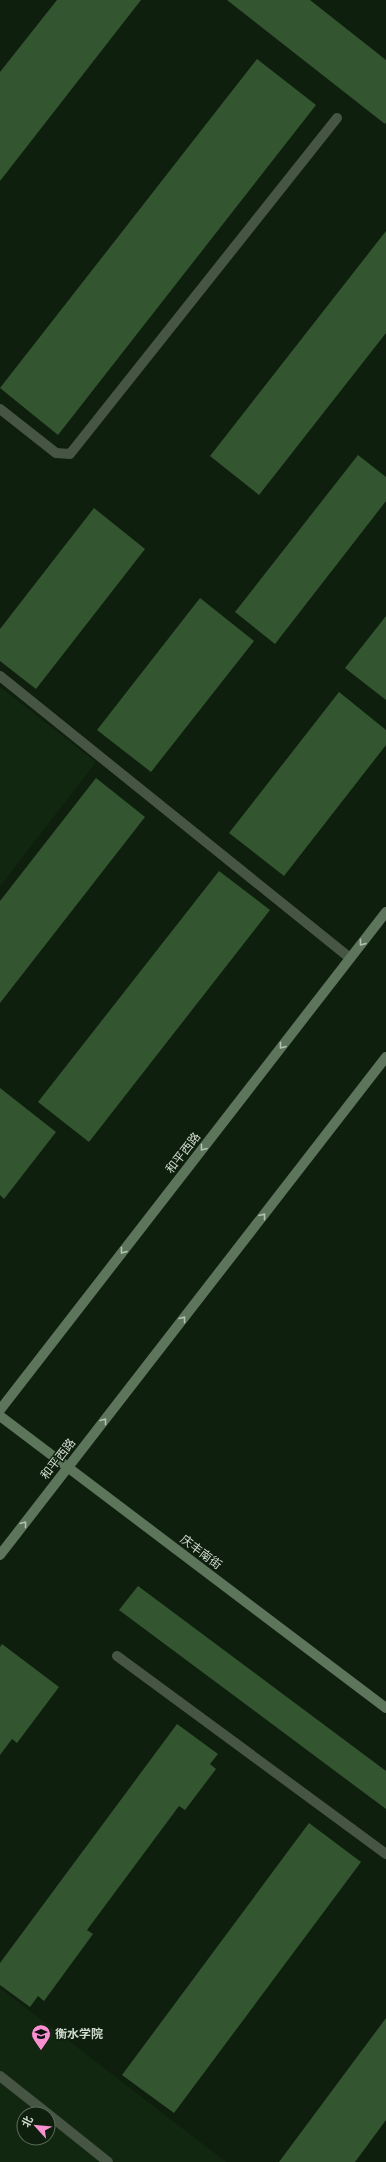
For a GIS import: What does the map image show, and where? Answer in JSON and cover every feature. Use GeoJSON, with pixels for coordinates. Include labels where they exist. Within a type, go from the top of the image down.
{"type":"FeatureCollection","features":[{"type":"Feature","properties":{"kind":"main road","name":"和平西路"},"geometry":{"type":"LineString","coordinates":[[0,1410],[386,912]]}},
{"type":"Feature","properties":{"kind":"main road","name":"和平西路"},"geometry":{"type":"LineString","coordinates":[[0,1555],[386,1057]]}},
{"type":"Feature","properties":{"kind":"main road","name":"庆丰南街"},"geometry":{"type":"LineString","coordinates":[[0,1416],[386,1708]]}},
{"type":"Feature","properties":{"kind":"street"},"geometry":{"type":"LineString","coordinates":[[0,409],[56,453],[70,454],[337,118]]}},
{"type":"Feature","properties":{"kind":"street"},"geometry":{"type":"LineString","coordinates":[[0,676],[350,958]]}},
{"type":"Feature","properties":{"kind":"street"},"geometry":{"type":"LineString","coordinates":[[117,1656],[386,1854]]}},
{"type":"Feature","properties":{"kind":"street"},"geometry":{"type":"LineString","coordinates":[[0,2076],[38,2106]]}},
{"type":"Feature","properties":{"kind":"street"},"geometry":{"type":"LineString","coordinates":[[56,2120],[108,2162]]}},
{"type":"Feature","properties":{"kind":"shaded area"},"geometry":{"type":"Polygon","coordinates":[[[0,687],[96,762],[0,886],[0,687]]]}},
{"type":"Feature","properties":{"kind":"shaded area","name":"衡水学院"},"geometry":{"type":"Polygon","coordinates":[[[0,1988],[226,2162],[0,2162],[0,1988]]]}},
{"type":"Feature","properties":{"kind":"building"},"geometry":{"type":"Polygon","coordinates":[[[57,0],[141,0],[0,181],[0,72],[57,0]]]}},
{"type":"Feature","properties":{"kind":"building"},"geometry":{"type":"Polygon","coordinates":[[[227,0],[310,0],[386,60],[385,124],[227,0]]]}},
{"type":"Feature","properties":{"kind":"building"},"geometry":{"type":"Polygon","coordinates":[[[257,59],[316,105],[58,435],[0,388],[257,59]]]}},
{"type":"Feature","properties":{"kind":"building"},"geometry":{"type":"Polygon","coordinates":[[[386,231],[386,333],[259,495],[210,456],[386,231]]]}},
{"type":"Feature","properties":{"kind":"building"},"geometry":{"type":"Polygon","coordinates":[[[358,455],[386,477],[386,501],[275,644],[235,612],[358,455]]]}},
{"type":"Feature","properties":{"kind":"building"},"geometry":{"type":"Polygon","coordinates":[[[94,508],[145,549],[36,689],[0,661],[0,629],[94,508]]]}},
{"type":"Feature","properties":{"kind":"building"},"geometry":{"type":"Polygon","coordinates":[[[200,598],[254,641],[151,772],[97,730],[200,598]]]}},
{"type":"Feature","properties":{"kind":"building"},"geometry":{"type":"Polygon","coordinates":[[[386,616],[386,700],[345,668],[386,616]]]}},
{"type":"Feature","properties":{"kind":"building"},"geometry":{"type":"Polygon","coordinates":[[[339,692],[386,730],[386,745],[284,876],[229,833],[339,692]]]}},
{"type":"Feature","properties":{"kind":"building"},"geometry":{"type":"Polygon","coordinates":[[[96,778],[145,817],[0,1003],[0,901],[96,778]]]}},
{"type":"Feature","properties":{"kind":"building"},"geometry":{"type":"Polygon","coordinates":[[[219,871],[270,910],[89,1142],[38,1102],[219,871]]]}},
{"type":"Feature","properties":{"kind":"building"},"geometry":{"type":"Polygon","coordinates":[[[0,1088],[56,1132],[4,1199],[0,1195],[0,1088]]]}},
{"type":"Feature","properties":{"kind":"building"},"geometry":{"type":"Polygon","coordinates":[[[138,1586],[386,1771],[386,1809],[119,1610],[138,1586]]]}},
{"type":"Feature","properties":{"kind":"building"},"geometry":{"type":"Polygon","coordinates":[[[2,1644],[59,1687],[17,1743],[12,1739],[0,1755],[0,1647],[2,1644]]]}},
{"type":"Feature","properties":{"kind":"building"},"geometry":{"type":"Polygon","coordinates":[[[177,1724],[218,1754],[210,1764],[216,1769],[185,1810],[179,1806],[87,1930],[93,1934],[44,2001],[38,1996],[30,2007],[0,1985],[0,1963],[177,1724]]]}},
{"type":"Feature","properties":{"kind":"building"},"geometry":{"type":"Polygon","coordinates":[[[309,1823],[361,1862],[174,2113],[122,2075],[309,1823]]]}},
{"type":"Feature","properties":{"kind":"building"},"geometry":{"type":"Polygon","coordinates":[[[386,2018],[386,2120],[355,2162],[279,2162],[386,2018]]]}},
{"type":"Feature","properties":{"kind":"place","name":"衡水学院"},"geometry":{"type":"Point","coordinates":[41,2051]}}]}
